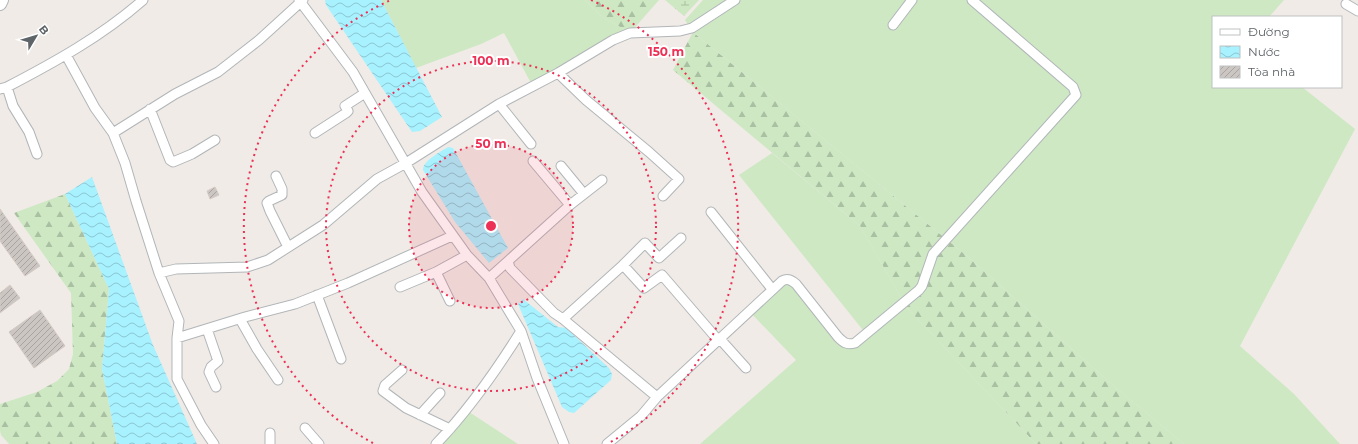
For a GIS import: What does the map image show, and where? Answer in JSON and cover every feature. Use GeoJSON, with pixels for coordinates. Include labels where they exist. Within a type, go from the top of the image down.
{"type":"FeatureCollection","features":[{"type":"Feature","properties":{"kind":"street"},"geometry":{"type":"LineString","coordinates":[[0,4],[2,0]]}},
{"type":"Feature","properties":{"kind":"street"},"geometry":{"type":"LineString","coordinates":[[112,133],[175,94],[218,72],[259,40],[301,0],[353,72],[422,192],[466,256],[489,278],[521,331],[537,378],[564,444]]}},
{"type":"Feature","properties":{"kind":"street"},"geometry":{"type":"LineString","coordinates":[[159,273],[176,269],[247,267],[268,260],[323,225],[377,179],[406,163],[499,104],[558,73],[613,40],[630,33],[680,32],[692,28],[735,0]]}},
{"type":"Feature","properties":{"kind":"street"},"geometry":{"type":"LineString","coordinates":[[893,25],[912,0]]}},
{"type":"Feature","properties":{"kind":"street"},"geometry":{"type":"LineString","coordinates":[[607,444],[641,416],[657,397],[772,289],[786,279],[792,280],[796,284],[845,344],[855,343],[919,290],[922,286],[933,254],[1076,95],[1073,87],[972,0]]}},
{"type":"Feature","properties":{"kind":"street"},"geometry":{"type":"LineString","coordinates":[[37,154],[29,132],[4,88],[66,55],[111,26],[139,1]]}},
{"type":"Feature","properties":{"kind":"street"},"geometry":{"type":"LineString","coordinates":[[1346,4],[1358,11]]}},
{"type":"Feature","properties":{"kind":"street"},"geometry":{"type":"LineString","coordinates":[[66,55],[95,108],[112,133],[125,163],[159,273],[179,321],[177,338],[177,379],[201,426],[214,444]]}},
{"type":"Feature","properties":{"kind":"street"},"geometry":{"type":"LineString","coordinates":[[558,73],[586,100],[679,179],[663,196]]}},
{"type":"Feature","properties":{"kind":"street"},"geometry":{"type":"LineString","coordinates":[[315,133],[346,113],[348,111],[345,106],[365,93]]}},
{"type":"Feature","properties":{"kind":"street"},"geometry":{"type":"LineString","coordinates":[[499,104],[531,144]]}},
{"type":"Feature","properties":{"kind":"street"},"geometry":{"type":"LineString","coordinates":[[150,109],[170,160],[173,162],[192,154],[214,140]]}},
{"type":"Feature","properties":{"kind":"street"},"geometry":{"type":"LineString","coordinates":[[533,161],[570,205]]}},
{"type":"Feature","properties":{"kind":"street"},"geometry":{"type":"LineString","coordinates":[[561,166],[584,194]]}},
{"type":"Feature","properties":{"kind":"street"},"geometry":{"type":"LineString","coordinates":[[276,176],[282,189],[282,195],[267,203],[288,247]]}},
{"type":"Feature","properties":{"kind":"street"},"geometry":{"type":"LineString","coordinates":[[489,278],[570,205],[602,180]]}},
{"type":"Feature","properties":{"kind":"street"},"geometry":{"type":"LineString","coordinates":[[711,212],[772,289]]}},
{"type":"Feature","properties":{"kind":"street"},"geometry":{"type":"LineString","coordinates":[[177,338],[295,304],[355,280],[452,236]]}},
{"type":"Feature","properties":{"kind":"street"},"geometry":{"type":"LineString","coordinates":[[563,319],[645,243],[659,258],[681,238]]}},
{"type":"Feature","properties":{"kind":"street"},"geometry":{"type":"LineString","coordinates":[[400,287],[436,272],[466,256]]}},
{"type":"Feature","properties":{"kind":"street"},"geometry":{"type":"LineString","coordinates":[[508,261],[510,268],[554,313],[657,397]]}},
{"type":"Feature","properties":{"kind":"street"},"geometry":{"type":"LineString","coordinates":[[623,265],[644,288],[662,275],[719,340],[746,368]]}},
{"type":"Feature","properties":{"kind":"street"},"geometry":{"type":"LineString","coordinates":[[436,272],[450,301]]}},
{"type":"Feature","properties":{"kind":"street"},"geometry":{"type":"LineString","coordinates":[[317,295],[341,359]]}},
{"type":"Feature","properties":{"kind":"street"},"geometry":{"type":"LineString","coordinates":[[240,319],[257,349],[278,380]]}},
{"type":"Feature","properties":{"kind":"street"},"geometry":{"type":"LineString","coordinates":[[208,329],[218,361],[211,367],[209,372],[216,387]]}},
{"type":"Feature","properties":{"kind":"street"},"geometry":{"type":"LineString","coordinates":[[436,444],[450,430],[500,366],[521,331]]}},
{"type":"Feature","properties":{"kind":"street"},"geometry":{"type":"LineString","coordinates":[[402,370],[385,385],[384,391],[406,408],[450,430]]}},
{"type":"Feature","properties":{"kind":"street"},"geometry":{"type":"LineString","coordinates":[[420,415],[440,393]]}},
{"type":"Feature","properties":{"kind":"street"},"geometry":{"type":"LineString","coordinates":[[305,428],[319,444]]}},
{"type":"Feature","properties":{"kind":"street"},"geometry":{"type":"LineString","coordinates":[[270,433],[270,444]]}},
{"type":"Feature","properties":{"kind":"green space"},"geometry":{"type":"Polygon","coordinates":[[[381,0],[585,0],[600,15],[630,33],[531,83],[504,33],[481,44],[416,68],[381,0]]]}},
{"type":"Feature","properties":{"kind":"green space"},"geometry":{"type":"Polygon","coordinates":[[[585,0],[659,0],[630,33],[600,15],[585,0]]]}},
{"type":"Feature","properties":{"kind":"green space"},"geometry":{"type":"Polygon","coordinates":[[[665,0],[699,0],[684,16],[665,0]]]}},
{"type":"Feature","properties":{"kind":"green space"},"geometry":{"type":"Polygon","coordinates":[[[703,0],[1284,0],[1270,16],[1212,16],[1212,88],[1303,88],[1355,129],[1240,346],[1294,394],[1340,444],[1184,444],[1115,387],[967,256],[693,32],[685,20],[703,0]]]}},
{"type":"Feature","properties":{"kind":"green space"},"geometry":{"type":"Polygon","coordinates":[[[693,32],[967,256],[1115,387],[1184,444],[1036,444],[907,308],[860,226],[673,70],[693,32]]]}},
{"type":"Feature","properties":{"kind":"green space"},"geometry":{"type":"Polygon","coordinates":[[[772,153],[860,226],[907,308],[1036,444],[700,444],[796,360],[749,311],[786,279],[850,344],[866,334],[739,175],[772,153]]]}},
{"type":"Feature","properties":{"kind":"green space"},"geometry":{"type":"Polygon","coordinates":[[[65,194],[109,289],[102,369],[117,444],[9,444],[1,435],[0,404],[37,392],[57,381],[69,369],[73,354],[71,293],[14,213],[65,194]]]}},
{"type":"Feature","properties":{"kind":"green space"},"geometry":{"type":"Polygon","coordinates":[[[466,410],[518,444],[435,444],[466,410]]]}},
{"type":"Feature","properties":{"kind":"water"},"geometry":{"type":"Polygon","coordinates":[[[325,0],[381,0],[442,117],[420,131],[412,132],[326,5],[325,0]]]}},
{"type":"Feature","properties":{"kind":"water"},"geometry":{"type":"Polygon","coordinates":[[[448,147],[453,148],[508,248],[489,263],[455,222],[423,170],[424,166],[429,160],[448,147]]]}},
{"type":"Feature","properties":{"kind":"water"},"geometry":{"type":"Polygon","coordinates":[[[92,177],[153,345],[197,444],[117,444],[102,369],[109,289],[65,194],[92,177]]]}},
{"type":"Feature","properties":{"kind":"water"},"geometry":{"type":"Polygon","coordinates":[[[523,299],[558,327],[566,328],[609,368],[612,374],[611,380],[574,413],[569,412],[562,407],[518,304],[523,299]]]}},
{"type":"Feature","properties":{"kind":"building"},"geometry":{"type":"Polygon","coordinates":[[[215,187],[219,195],[210,199],[207,191],[215,187]]]}},
{"type":"Feature","properties":{"kind":"building"},"geometry":{"type":"Polygon","coordinates":[[[0,209],[40,266],[25,276],[0,241],[0,209]]]}},
{"type":"Feature","properties":{"kind":"building"},"geometry":{"type":"Polygon","coordinates":[[[10,285],[20,298],[0,313],[0,293],[10,285]]]}},
{"type":"Feature","properties":{"kind":"building"},"geometry":{"type":"Polygon","coordinates":[[[40,310],[65,346],[34,368],[9,332],[40,310]]]}}]}
